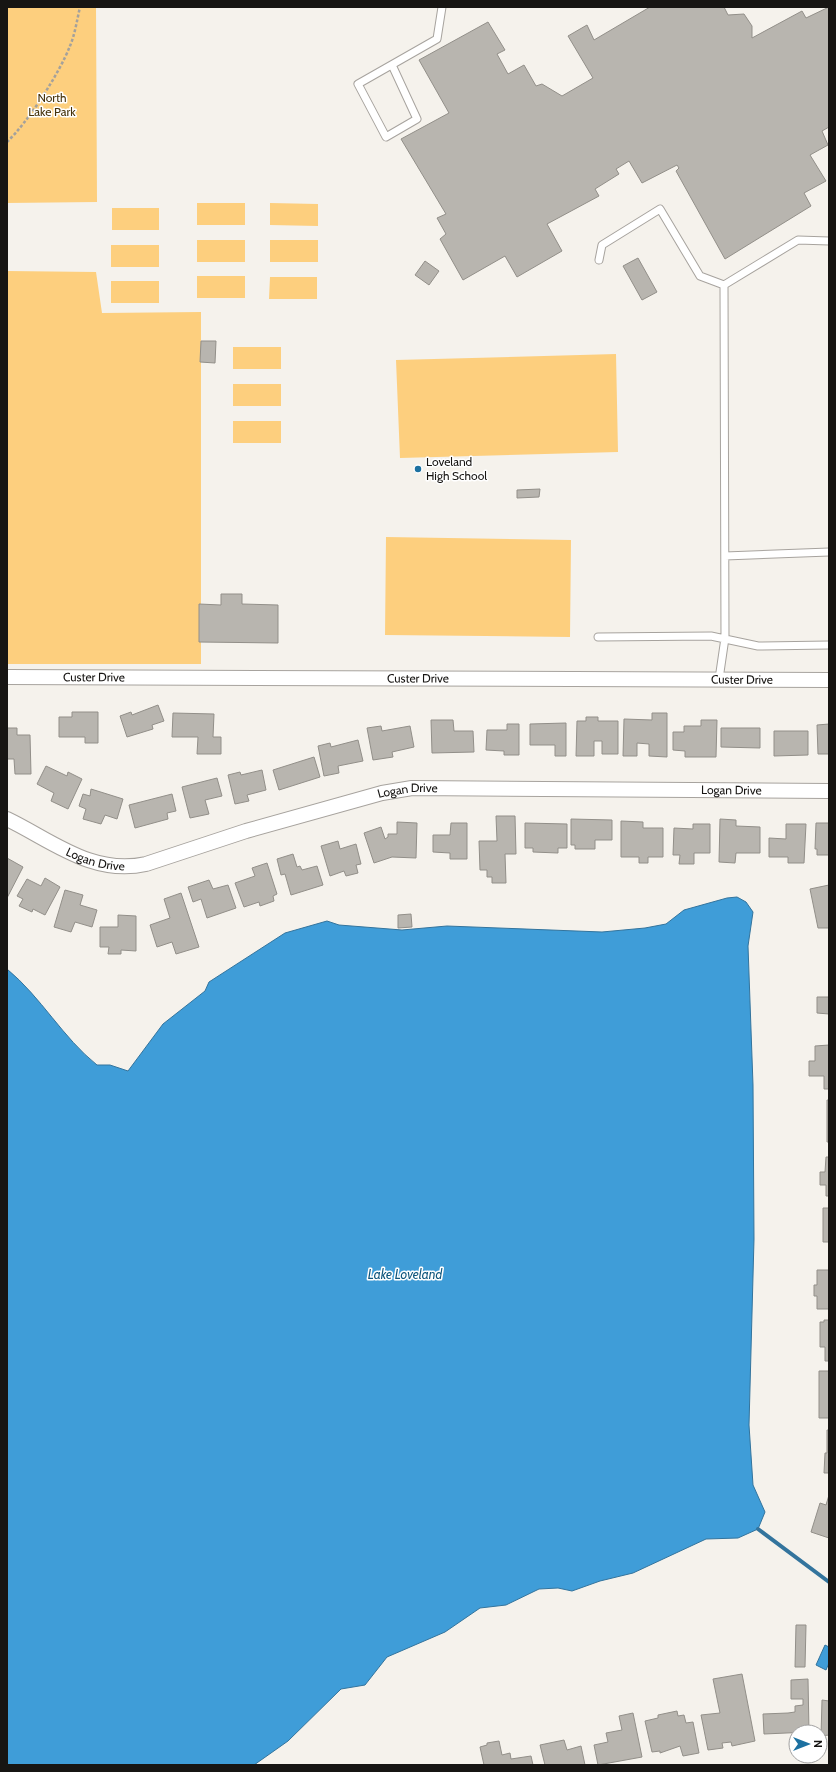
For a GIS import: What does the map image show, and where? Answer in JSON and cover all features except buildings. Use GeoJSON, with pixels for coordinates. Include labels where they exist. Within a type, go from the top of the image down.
{"type":"FeatureCollection","features":[{"type":"Feature","properties":{"kind":"street","name":"Custer Drive"},"geometry":{"type":"LineString","coordinates":[[7,677],[829,680]]}},
{"type":"Feature","properties":{"kind":"street","name":"Logan Drive"},"geometry":{"type":"LineString","coordinates":[[7,819],[79,858],[103,864],[130,866],[146,864],[261,827],[382,793],[412,788],[829,791]]}},
{"type":"Feature","properties":{"kind":"lane"},"geometry":{"type":"LineString","coordinates":[[392,65],[417,119],[386,137],[358,84],[437,39],[442,7]]}},
{"type":"Feature","properties":{"kind":"lane"},"geometry":{"type":"LineString","coordinates":[[599,260],[602,245],[660,209],[700,276],[724,285]]}},
{"type":"Feature","properties":{"kind":"lane"},"geometry":{"type":"LineString","coordinates":[[724,285],[798,240],[829,241]]}},
{"type":"Feature","properties":{"kind":"lane"},"geometry":{"type":"LineString","coordinates":[[718,679],[725,638],[724,285]]}},
{"type":"Feature","properties":{"kind":"lane"},"geometry":{"type":"LineString","coordinates":[[725,556],[829,552]]}},
{"type":"Feature","properties":{"kind":"lane"},"geometry":{"type":"LineString","coordinates":[[598,638],[711,636],[758,646],[829,646]]}},
{"type":"Feature","properties":{"kind":"path"},"geometry":{"type":"LineString","coordinates":[[7,142],[16,133],[55,76],[70,46],[80,7]]}},
{"type":"Feature","properties":{"kind":"green space","name":"North Lake Park"},"geometry":{"type":"Polygon","coordinates":[[[7,7],[96,7],[97,202],[7,203],[7,7]]]}},
{"type":"Feature","properties":{"kind":"green space"},"geometry":{"type":"Polygon","coordinates":[[[197,203],[245,203],[245,225],[197,225],[197,203]]]}},
{"type":"Feature","properties":{"kind":"green space"},"geometry":{"type":"Polygon","coordinates":[[[270,203],[318,204],[318,226],[270,225],[270,203]]]}},
{"type":"Feature","properties":{"kind":"green space"},"geometry":{"type":"Polygon","coordinates":[[[112,208],[159,208],[159,230],[112,230],[112,208]]]}},
{"type":"Feature","properties":{"kind":"green space"},"geometry":{"type":"Polygon","coordinates":[[[197,240],[245,240],[245,262],[197,262],[197,240]]]}},
{"type":"Feature","properties":{"kind":"green space"},"geometry":{"type":"Polygon","coordinates":[[[270,240],[318,240],[318,262],[270,262],[270,240]]]}},
{"type":"Feature","properties":{"kind":"green space"},"geometry":{"type":"Polygon","coordinates":[[[111,245],[159,245],[159,267],[111,267],[111,245]]]}},
{"type":"Feature","properties":{"kind":"green space"},"geometry":{"type":"Polygon","coordinates":[[[7,271],[96,272],[102,313],[201,312],[201,664],[7,664],[7,271]]]}},
{"type":"Feature","properties":{"kind":"green space"},"geometry":{"type":"Polygon","coordinates":[[[197,276],[245,276],[245,298],[197,298],[197,276]]]}},
{"type":"Feature","properties":{"kind":"green space"},"geometry":{"type":"Polygon","coordinates":[[[270,277],[317,277],[317,299],[269,299],[270,277]]]}},
{"type":"Feature","properties":{"kind":"green space"},"geometry":{"type":"Polygon","coordinates":[[[111,281],[159,281],[159,303],[111,303],[111,281]]]}},
{"type":"Feature","properties":{"kind":"green space"},"geometry":{"type":"Polygon","coordinates":[[[233,347],[281,347],[281,369],[233,369],[233,347]]]}},
{"type":"Feature","properties":{"kind":"green space"},"geometry":{"type":"Polygon","coordinates":[[[616,354],[618,452],[400,458],[396,360],[616,354]]]}},
{"type":"Feature","properties":{"kind":"green space"},"geometry":{"type":"Polygon","coordinates":[[[233,384],[281,384],[281,406],[233,406],[233,384]]]}},
{"type":"Feature","properties":{"kind":"green space"},"geometry":{"type":"Polygon","coordinates":[[[233,421],[281,421],[281,443],[233,443],[233,421]]]}},
{"type":"Feature","properties":{"kind":"green space"},"geometry":{"type":"Polygon","coordinates":[[[386,537],[571,540],[570,637],[385,635],[386,537]]]}},
{"type":"Feature","properties":{"kind":"water","name":"Lake Loveland"},"geometry":{"type":"Polygon","coordinates":[[[737,897],[746,902],[753,912],[748,946],[753,1085],[754,1239],[749,1425],[753,1485],[765,1512],[758,1529],[738,1538],[706,1539],[633,1573],[600,1581],[572,1591],[558,1588],[539,1589],[506,1605],[480,1608],[445,1632],[387,1657],[365,1685],[341,1689],[288,1741],[254,1765],[7,1765],[7,969],[31,992],[73,1043],[97,1065],[110,1065],[128,1071],[163,1024],[205,991],[209,982],[285,933],[327,921],[339,925],[402,930],[447,926],[602,932],[645,928],[666,924],[684,910],[727,898],[737,897]]]}},
{"type":"Feature","properties":{"kind":"water"},"geometry":{"type":"Polygon","coordinates":[[[825,1645],[829,1647],[829,1663],[826,1670],[816,1665],[825,1645]]]}},
{"type":"Feature","properties":{"kind":"waterway"},"geometry":{"type":"LineString","coordinates":[[758,1529],[829,1582]]}},
{"type":"Feature","properties":{"kind":"place","name":"Loveland High School"},"geometry":{"type":"Point","coordinates":[418,469]}}]}
